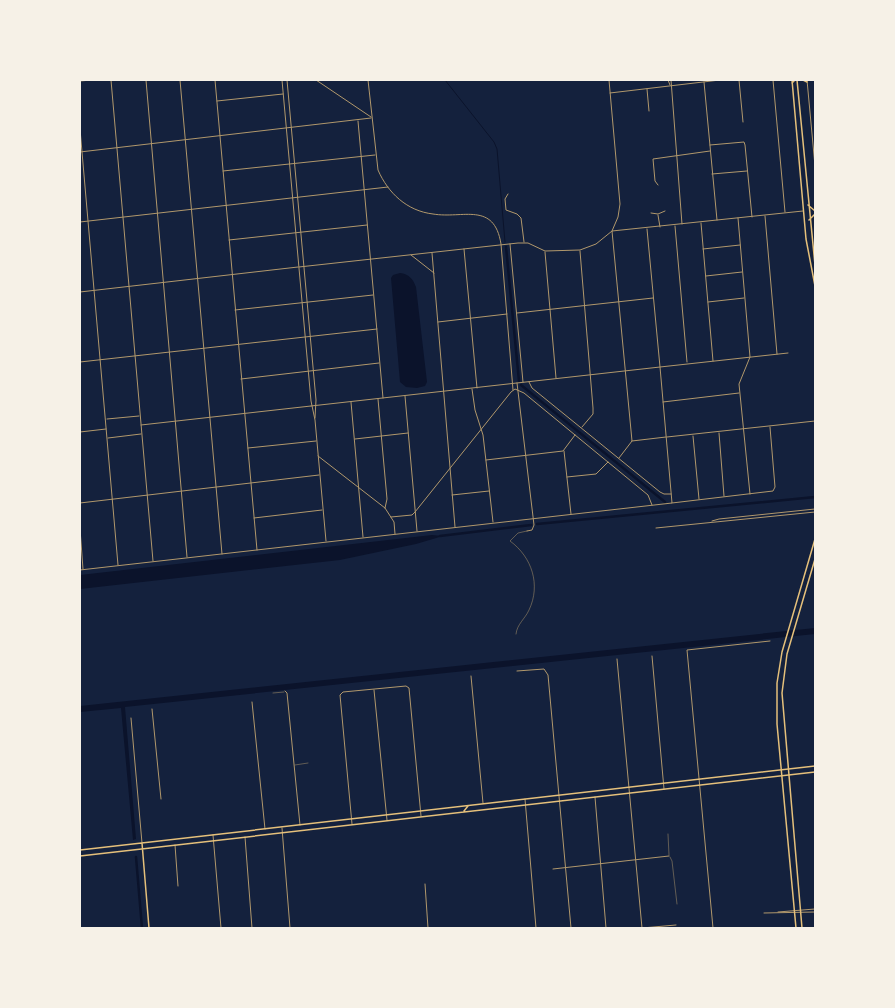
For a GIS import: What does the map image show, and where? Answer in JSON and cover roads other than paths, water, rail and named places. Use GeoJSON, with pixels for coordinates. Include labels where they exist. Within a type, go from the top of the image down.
{"type":"FeatureCollection","features":[{"type":"Feature","properties":{"kind":"main road"},"geometry":{"type":"LineString","coordinates":[[792,80],[810,267],[815,286]]}},
{"type":"Feature","properties":{"kind":"main road"},"geometry":{"type":"LineString","coordinates":[[792,83],[796,80],[798,89],[815,265],[810,267]]}},
{"type":"Feature","properties":{"kind":"main road"},"geometry":{"type":"LineString","coordinates":[[803,80],[807,81]]}},
{"type":"Feature","properties":{"kind":"main road"},"geometry":{"type":"LineString","coordinates":[[792,83],[798,89]]}},
{"type":"Feature","properties":{"kind":"main road"},"geometry":{"type":"LineString","coordinates":[[797,141],[802,140]]}},
{"type":"Feature","properties":{"kind":"main road"},"geometry":{"type":"LineString","coordinates":[[808,205],[815,213],[810,220]]}},
{"type":"Feature","properties":{"kind":"main road"},"geometry":{"type":"LineString","coordinates":[[796,928],[781,770],[776,694],[784,644],[815,539]]}},
{"type":"Feature","properties":{"kind":"main road"},"geometry":{"type":"LineString","coordinates":[[802,928],[782,693],[784,668],[815,559]]}},
{"type":"Feature","properties":{"kind":"main road"},"geometry":{"type":"LineString","coordinates":[[80,850],[815,766]]}},
{"type":"Feature","properties":{"kind":"main road"},"geometry":{"type":"LineString","coordinates":[[80,856],[815,772]]}},
{"type":"Feature","properties":{"kind":"main road"},"geometry":{"type":"LineString","coordinates":[[590,792],[594,797]]}},
{"type":"Feature","properties":{"kind":"main road"},"geometry":{"type":"LineString","coordinates":[[464,811],[468,806]]}},
{"type":"Feature","properties":{"kind":"main road"},"geometry":{"type":"LineString","coordinates":[[142,843],[149,928]]}},
{"type":"Feature","properties":{"kind":"main road"},"geometry":{"type":"LineString","coordinates":[[791,877],[797,877]]}},
{"type":"Feature","properties":{"kind":"street"},"geometry":{"type":"LineString","coordinates":[[80,81],[92,80]]}},
{"type":"Feature","properties":{"kind":"street"},"geometry":{"type":"LineString","coordinates":[[111,80],[146,495],[153,561]]}},
{"type":"Feature","properties":{"kind":"street"},"geometry":{"type":"LineString","coordinates":[[146,80],[168,352],[176,422],[187,557]]}},
{"type":"Feature","properties":{"kind":"street"},"geometry":{"type":"LineString","coordinates":[[180,80],[222,554]]}},
{"type":"Feature","properties":{"kind":"street"},"geometry":{"type":"LineString","coordinates":[[215,80],[257,550]]}},
{"type":"Feature","properties":{"kind":"street"},"geometry":{"type":"LineString","coordinates":[[282,80],[311,406],[315,420]]}},
{"type":"Feature","properties":{"kind":"street"},"geometry":{"type":"LineString","coordinates":[[288,80],[316,406],[316,441],[326,542]]}},
{"type":"Feature","properties":{"kind":"street"},"geometry":{"type":"LineString","coordinates":[[316,80],[371,117]]}},
{"type":"Feature","properties":{"kind":"street"},"geometry":{"type":"LineString","coordinates":[[368,80],[375,154],[378,170],[388,187],[403,203],[421,212],[440,215],[482,215],[487,218],[496,228],[501,244],[513,384],[513,390],[415,512],[412,515],[391,517]]}},
{"type":"Feature","properties":{"kind":"street"},"geometry":{"type":"LineString","coordinates":[[80,292],[501,244],[524,242],[545,251],[580,250],[596,244],[612,231],[618,217],[620,204],[609,80]]}},
{"type":"Feature","properties":{"kind":"street"},"geometry":{"type":"LineString","coordinates":[[668,80],[670,85]]}},
{"type":"Feature","properties":{"kind":"street"},"geometry":{"type":"LineString","coordinates":[[671,80],[670,85],[682,224]]}},
{"type":"Feature","properties":{"kind":"street"},"geometry":{"type":"LineString","coordinates":[[610,93],[720,80]]}},
{"type":"Feature","properties":{"kind":"street"},"geometry":{"type":"LineString","coordinates":[[739,80],[743,122]]}},
{"type":"Feature","properties":{"kind":"street"},"geometry":{"type":"LineString","coordinates":[[773,80],[785,213]]}},
{"type":"Feature","properties":{"kind":"street"},"geometry":{"type":"LineString","coordinates":[[807,81],[815,166]]}},
{"type":"Feature","properties":{"kind":"street"},"geometry":{"type":"LineString","coordinates":[[704,82],[717,220]]}},
{"type":"Feature","properties":{"kind":"street"},"geometry":{"type":"LineString","coordinates":[[647,88],[649,111]]}},
{"type":"Feature","properties":{"kind":"street"},"geometry":{"type":"LineString","coordinates":[[217,101],[283,94]]}},
{"type":"Feature","properties":{"kind":"street"},"geometry":{"type":"LineString","coordinates":[[81,151],[292,128],[371,117]]}},
{"type":"Feature","properties":{"kind":"street"},"geometry":{"type":"LineString","coordinates":[[358,120],[383,398]]}},
{"type":"Feature","properties":{"kind":"street"},"geometry":{"type":"LineString","coordinates":[[80,129],[118,565]]}},
{"type":"Feature","properties":{"kind":"street"},"geometry":{"type":"LineString","coordinates":[[710,145],[744,142],[752,217]]}},
{"type":"Feature","properties":{"kind":"street"},"geometry":{"type":"LineString","coordinates":[[658,185],[655,181],[653,159],[710,151]]}},
{"type":"Feature","properties":{"kind":"street"},"geometry":{"type":"LineString","coordinates":[[223,171],[375,154]]}},
{"type":"Feature","properties":{"kind":"street"},"geometry":{"type":"LineString","coordinates":[[712,174],[747,171]]}},
{"type":"Feature","properties":{"kind":"street"},"geometry":{"type":"LineString","coordinates":[[80,222],[388,187]]}},
{"type":"Feature","properties":{"kind":"street"},"geometry":{"type":"LineString","coordinates":[[508,194],[505,199],[506,210],[517,214],[521,218],[524,242]]}},
{"type":"Feature","properties":{"kind":"street"},"geometry":{"type":"LineString","coordinates":[[651,213],[658,214],[665,211]]}},
{"type":"Feature","properties":{"kind":"street"},"geometry":{"type":"LineString","coordinates":[[612,231],[804,211]]}},
{"type":"Feature","properties":{"kind":"street"},"geometry":{"type":"LineString","coordinates":[[658,214],[660,227]]}},
{"type":"Feature","properties":{"kind":"street"},"geometry":{"type":"LineString","coordinates":[[764,215],[777,354]]}},
{"type":"Feature","properties":{"kind":"street"},"geometry":{"type":"LineString","coordinates":[[738,218],[750,357],[739,381],[750,494]]}},
{"type":"Feature","properties":{"kind":"street"},"geometry":{"type":"LineString","coordinates":[[701,222],[713,361]]}},
{"type":"Feature","properties":{"kind":"street"},"geometry":{"type":"LineString","coordinates":[[229,240],[368,225]]}},
{"type":"Feature","properties":{"kind":"street"},"geometry":{"type":"LineString","coordinates":[[675,225],[687,363]]}},
{"type":"Feature","properties":{"kind":"street"},"geometry":{"type":"LineString","coordinates":[[647,228],[672,503]]}},
{"type":"Feature","properties":{"kind":"street"},"geometry":{"type":"LineString","coordinates":[[612,231],[632,441],[619,458]]}},
{"type":"Feature","properties":{"kind":"street"},"geometry":{"type":"LineString","coordinates":[[510,244],[522,383]]}},
{"type":"Feature","properties":{"kind":"street"},"geometry":{"type":"LineString","coordinates":[[703,249],[740,245]]}},
{"type":"Feature","properties":{"kind":"street"},"geometry":{"type":"LineString","coordinates":[[464,249],[477,388]]}},
{"type":"Feature","properties":{"kind":"street"},"geometry":{"type":"LineString","coordinates":[[580,250],[593,412],[582,428]]}},
{"type":"Feature","properties":{"kind":"street"},"geometry":{"type":"LineString","coordinates":[[545,251],[556,379]]}},
{"type":"Feature","properties":{"kind":"street"},"geometry":{"type":"LineString","coordinates":[[432,252],[455,527]]}},
{"type":"Feature","properties":{"kind":"street"},"geometry":{"type":"LineString","coordinates":[[411,255],[434,274]]}},
{"type":"Feature","properties":{"kind":"street"},"geometry":{"type":"LineString","coordinates":[[706,276],[742,272]]}},
{"type":"Feature","properties":{"kind":"street"},"geometry":{"type":"LineString","coordinates":[[235,310],[307,301],[374,295]]}},
{"type":"Feature","properties":{"kind":"street"},"geometry":{"type":"LineString","coordinates":[[516,313],[654,298]]}},
{"type":"Feature","properties":{"kind":"street"},"geometry":{"type":"LineString","coordinates":[[708,302],[745,298]]}},
{"type":"Feature","properties":{"kind":"street"},"geometry":{"type":"LineString","coordinates":[[438,322],[507,314]]}},
{"type":"Feature","properties":{"kind":"street"},"geometry":{"type":"LineString","coordinates":[[80,362],[377,329]]}},
{"type":"Feature","properties":{"kind":"street"},"geometry":{"type":"LineString","coordinates":[[141,425],[522,383],[687,363],[788,353]]}},
{"type":"Feature","properties":{"kind":"street"},"geometry":{"type":"LineString","coordinates":[[241,379],[380,363]]}},
{"type":"Feature","properties":{"kind":"street"},"geometry":{"type":"LineString","coordinates":[[528,382],[532,388],[662,493],[672,494]]}},
{"type":"Feature","properties":{"kind":"street"},"geometry":{"type":"LineString","coordinates":[[517,383],[534,527],[527,532]]}},
{"type":"Feature","properties":{"kind":"street"},"geometry":{"type":"LineString","coordinates":[[472,388],[475,410],[481,429],[486,460],[493,522]]}},
{"type":"Feature","properties":{"kind":"street"},"geometry":{"type":"LineString","coordinates":[[513,390],[518,390],[524,393],[575,434],[648,495],[652,505]]}},
{"type":"Feature","properties":{"kind":"street"},"geometry":{"type":"LineString","coordinates":[[519,396],[524,393]]}},
{"type":"Feature","properties":{"kind":"street"},"geometry":{"type":"LineString","coordinates":[[663,402],[740,393]]}},
{"type":"Feature","properties":{"kind":"street"},"geometry":{"type":"LineString","coordinates":[[405,396],[417,531]]}},
{"type":"Feature","properties":{"kind":"street"},"geometry":{"type":"LineString","coordinates":[[378,399],[387,499],[386,508]]}},
{"type":"Feature","properties":{"kind":"street"},"geometry":{"type":"LineString","coordinates":[[351,402],[363,537]]}},
{"type":"Feature","properties":{"kind":"street"},"geometry":{"type":"LineString","coordinates":[[106,419],[140,416]]}},
{"type":"Feature","properties":{"kind":"street"},"geometry":{"type":"LineString","coordinates":[[632,441],[666,437],[693,436],[815,421]]}},
{"type":"Feature","properties":{"kind":"street"},"geometry":{"type":"LineString","coordinates":[[80,570],[493,522],[772,492],[775,487],[770,427]]}},
{"type":"Feature","properties":{"kind":"street"},"geometry":{"type":"LineString","coordinates":[[80,432],[106,429]]}},
{"type":"Feature","properties":{"kind":"street"},"geometry":{"type":"LineString","coordinates":[[354,439],[408,433]]}},
{"type":"Feature","properties":{"kind":"street"},"geometry":{"type":"LineString","coordinates":[[719,433],[724,496]]}},
{"type":"Feature","properties":{"kind":"street"},"geometry":{"type":"LineString","coordinates":[[107,438],[141,434]]}},
{"type":"Feature","properties":{"kind":"street"},"geometry":{"type":"LineString","coordinates":[[571,514],[563,451],[575,434]]}},
{"type":"Feature","properties":{"kind":"street"},"geometry":{"type":"LineString","coordinates":[[693,436],[699,500]]}},
{"type":"Feature","properties":{"kind":"street"},"geometry":{"type":"LineString","coordinates":[[248,448],[316,441]]}},
{"type":"Feature","properties":{"kind":"street"},"geometry":{"type":"LineString","coordinates":[[486,460],[563,451]]}},
{"type":"Feature","properties":{"kind":"street"},"geometry":{"type":"LineString","coordinates":[[318,456],[386,508],[391,517],[395,534]]}},
{"type":"Feature","properties":{"kind":"street"},"geometry":{"type":"LineString","coordinates":[[567,478],[596,474],[608,462]]}},
{"type":"Feature","properties":{"kind":"street"},"geometry":{"type":"LineString","coordinates":[[80,502],[320,475]]}},
{"type":"Feature","properties":{"kind":"street"},"geometry":{"type":"LineString","coordinates":[[452,495],[490,491]]}},
{"type":"Feature","properties":{"kind":"street"},"geometry":{"type":"LineString","coordinates":[[712,522],[719,519],[815,509]]}},
{"type":"Feature","properties":{"kind":"street"},"geometry":{"type":"LineString","coordinates":[[254,518],[323,510]]}},
{"type":"Feature","properties":{"kind":"street"},"geometry":{"type":"LineString","coordinates":[[656,528],[815,512]]}},
{"type":"Feature","properties":{"kind":"street"},"geometry":{"type":"LineString","coordinates":[[80,530],[83,569]]}},
{"type":"Feature","properties":{"kind":"street"},"geometry":{"type":"LineString","coordinates":[[713,928],[687,650],[770,641]]}},
{"type":"Feature","properties":{"kind":"street"},"geometry":{"type":"LineString","coordinates":[[652,656],[664,789]]}},
{"type":"Feature","properties":{"kind":"street"},"geometry":{"type":"LineString","coordinates":[[617,659],[642,928],[676,925]]}},
{"type":"Feature","properties":{"kind":"street"},"geometry":{"type":"LineString","coordinates":[[518,671],[544,669],[548,675],[571,928]]}},
{"type":"Feature","properties":{"kind":"street"},"geometry":{"type":"LineString","coordinates":[[471,676],[483,804]]}},
{"type":"Feature","properties":{"kind":"street"},"geometry":{"type":"LineString","coordinates":[[352,825],[341,693],[374,689],[408,686],[421,817]]}},
{"type":"Feature","properties":{"kind":"street"},"geometry":{"type":"LineString","coordinates":[[374,689],[387,821]]}},
{"type":"Feature","properties":{"kind":"street"},"geometry":{"type":"LineString","coordinates":[[285,691],[287,693],[300,825]]}},
{"type":"Feature","properties":{"kind":"street"},"geometry":{"type":"LineString","coordinates":[[252,702],[265,829]]}},
{"type":"Feature","properties":{"kind":"street"},"geometry":{"type":"LineString","coordinates":[[152,709],[161,799]]}},
{"type":"Feature","properties":{"kind":"street"},"geometry":{"type":"LineString","coordinates":[[131,718],[142,843]]}},
{"type":"Feature","properties":{"kind":"street"},"geometry":{"type":"LineString","coordinates":[[594,797],[606,928]]}},
{"type":"Feature","properties":{"kind":"street"},"geometry":{"type":"LineString","coordinates":[[525,799],[536,928]]}},
{"type":"Feature","properties":{"kind":"street"},"geometry":{"type":"LineString","coordinates":[[282,827],[290,928]]}},
{"type":"Feature","properties":{"kind":"street"},"geometry":{"type":"LineString","coordinates":[[213,835],[221,928]]}},
{"type":"Feature","properties":{"kind":"street"},"geometry":{"type":"LineString","coordinates":[[245,837],[252,928]]}},
{"type":"Feature","properties":{"kind":"street"},"geometry":{"type":"LineString","coordinates":[[174,845],[178,886]]}},
{"type":"Feature","properties":{"kind":"street"},"geometry":{"type":"LineString","coordinates":[[552,869],[669,856]]}},
{"type":"Feature","properties":{"kind":"street"},"geometry":{"type":"LineString","coordinates":[[425,884],[428,928]]}},
{"type":"Feature","properties":{"kind":"street"},"geometry":{"type":"LineString","coordinates":[[778,912],[794,909],[815,909]]}},
{"type":"Feature","properties":{"kind":"street"},"geometry":{"type":"LineString","coordinates":[[764,913],[815,912]]}},
{"type":"Feature","properties":{"kind":"lane"},"geometry":{"type":"LineString","coordinates":[[516,634],[518,626],[531,604],[534,586],[532,569],[528,559],[520,549],[510,541],[518,533],[527,532]]}},
{"type":"Feature","properties":{"kind":"lane"},"geometry":{"type":"LineString","coordinates":[[272,692],[285,691]]}},
{"type":"Feature","properties":{"kind":"lane"},"geometry":{"type":"LineString","coordinates":[[294,765],[308,763]]}},
{"type":"Feature","properties":{"kind":"lane"},"geometry":{"type":"LineString","coordinates":[[668,834],[669,856],[672,861],[677,904]]}},
{"type":"Feature","properties":{"kind":"water"},"geometry":{"type":"Polygon","coordinates":[[[400,273],[406,274],[410,277],[416,287],[427,382],[425,386],[417,388],[406,387],[400,382],[391,278],[393,275],[400,273]]]}},
{"type":"Feature","properties":{"kind":"water"},"geometry":{"type":"Polygon","coordinates":[[[432,535],[443,536],[416,544],[340,560],[80,589],[80,575],[432,535]]]}},
{"type":"Feature","properties":{"kind":"water"},"geometry":{"type":"Polygon","coordinates":[[[815,628],[815,634],[125,707],[136,839],[133,840],[121,708],[80,712],[80,706],[815,628]]]}},
{"type":"Feature","properties":{"kind":"waterway"},"geometry":{"type":"LineString","coordinates":[[445,80],[494,142],[497,149],[505,242]]}},
{"type":"Feature","properties":{"kind":"waterway"},"geometry":{"type":"LineString","coordinates":[[506,247],[519,381]]}},
{"type":"Feature","properties":{"kind":"waterway"},"geometry":{"type":"LineString","coordinates":[[521,385],[665,502]]}},
{"type":"Feature","properties":{"kind":"waterway"},"geometry":{"type":"LineString","coordinates":[[537,524],[815,497]]}},
{"type":"Feature","properties":{"kind":"waterway"},"geometry":{"type":"LineString","coordinates":[[440,536],[531,525]]}},
{"type":"Feature","properties":{"kind":"waterway"},"geometry":{"type":"LineString","coordinates":[[136,857],[142,928]]}}]}
